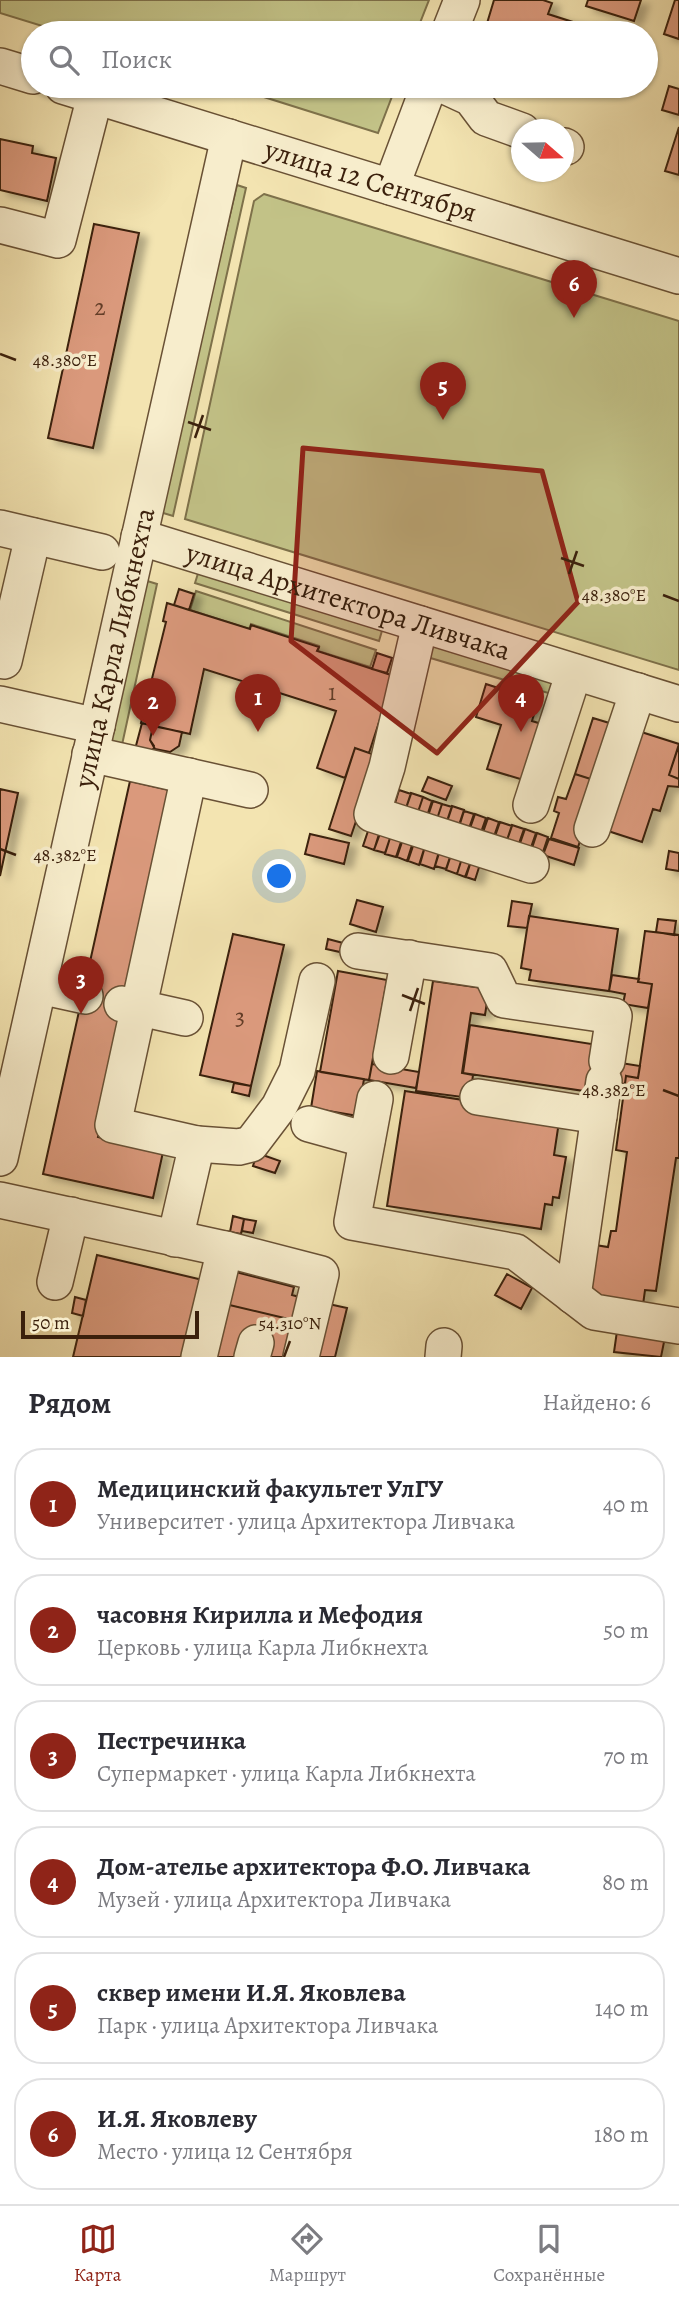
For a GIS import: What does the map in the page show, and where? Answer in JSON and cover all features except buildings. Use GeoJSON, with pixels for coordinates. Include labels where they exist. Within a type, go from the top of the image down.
{"type":"FeatureCollection","features":[{"type":"Feature","properties":{"kind":"street"},"geometry":{"type":"LineString","coordinates":[[454,21],[462,0]]}},
{"type":"Feature","properties":{"kind":"street"},"geometry":{"type":"LineString","coordinates":[[0,66],[21,72]]}},
{"type":"Feature","properties":{"kind":"street"},"geometry":{"type":"LineString","coordinates":[[0,225],[58,240],[78,98]]}},
{"type":"Feature","properties":{"kind":"street","name":"улица 12 Сентября"},"geometry":{"type":"LineString","coordinates":[[102,98],[679,276]]}},
{"type":"Feature","properties":{"kind":"street"},"geometry":{"type":"LineString","coordinates":[[391,187],[424,98]]}},
{"type":"Feature","properties":{"kind":"street"},"geometry":{"type":"LineString","coordinates":[[471,98],[486,118],[511,127]]}},
{"type":"Feature","properties":{"kind":"street","name":"улица Карла Либкнехта"},"geometry":{"type":"LineString","coordinates":[[0,1158],[13,1034],[39,986],[229,136]]}},
{"type":"Feature","properties":{"kind":"street"},"geometry":{"type":"LineString","coordinates":[[0,528],[102,552]]}},
{"type":"Feature","properties":{"kind":"street"},"geometry":{"type":"LineString","coordinates":[[1,666],[33,536]]}},
{"type":"Feature","properties":{"kind":"street","name":"улица Архитектора Ливчака"},"geometry":{"type":"LineString","coordinates":[[139,537],[679,704]]}},
{"type":"Feature","properties":{"kind":"street"},"geometry":{"type":"LineString","coordinates":[[420,624],[387,767],[372,814],[531,865]]}},
{"type":"Feature","properties":{"kind":"street"},"geometry":{"type":"LineString","coordinates":[[531,805],[574,671]]}},
{"type":"Feature","properties":{"kind":"street"},"geometry":{"type":"LineString","coordinates":[[592,829],[638,691]]}},
{"type":"Feature","properties":{"kind":"street"},"geometry":{"type":"LineString","coordinates":[[0,704],[189,776],[250,790]]}},
{"type":"Feature","properties":{"kind":"street"},"geometry":{"type":"LineString","coordinates":[[189,776],[131,1006],[113,1125],[197,1144],[239,1147],[251,1144],[279,1107],[297,1071],[317,981]]}},
{"type":"Feature","properties":{"kind":"street"},"geometry":{"type":"LineString","coordinates":[[358,951],[489,971],[504,1000],[614,1016],[573,1296]]}},
{"type":"Feature","properties":{"kind":"street"},"geometry":{"type":"LineString","coordinates":[[391,1056],[409,958]]}},
{"type":"Feature","properties":{"kind":"street"},"geometry":{"type":"LineString","coordinates":[[39,986],[85,996]]}},
{"type":"Feature","properties":{"kind":"street"},"geometry":{"type":"LineString","coordinates":[[131,1006],[185,1018]]}},
{"type":"Feature","properties":{"kind":"street"},"geometry":{"type":"LineString","coordinates":[[478,1097],[599,1116]]}},
{"type":"Feature","properties":{"kind":"street"},"geometry":{"type":"LineString","coordinates":[[375,1099],[352,1222],[516,1252],[594,1312],[679,1325]]}},
{"type":"Feature","properties":{"kind":"street"},"geometry":{"type":"LineString","coordinates":[[309,1124],[367,1140]]}},
{"type":"Feature","properties":{"kind":"street"},"geometry":{"type":"LineString","coordinates":[[176,1239],[197,1144]]}},
{"type":"Feature","properties":{"kind":"street"},"geometry":{"type":"LineString","coordinates":[[0,1200],[321,1274],[301,1357]]}},
{"type":"Feature","properties":{"kind":"street"},"geometry":{"type":"LineString","coordinates":[[55,1282],[71,1215]]}},
{"type":"Feature","properties":{"kind":"street"},"geometry":{"type":"LineString","coordinates":[[199,1357],[225,1250]]}},
{"type":"Feature","properties":{"kind":"highlighted area"},"geometry":{"type":"Polygon","coordinates":[[[303,448],[542,471],[578,602],[437,753],[291,641],[303,448]]]}},
{"type":"Feature","properties":{"kind":"green space"},"geometry":{"type":"Polygon","coordinates":[[[0,0],[429,0],[421,21],[26,21],[0,13],[0,0]]]}},
{"type":"Feature","properties":{"kind":"green space"},"geometry":{"type":"Polygon","coordinates":[[[267,98],[391,98],[378,133],[267,98]]]}},
{"type":"Feature","properties":{"kind":"green space"},"geometry":{"type":"Polygon","coordinates":[[[237,185],[246,188],[173,516],[160,512],[237,185]]]}},
{"type":"Feature","properties":{"kind":"green space"},"geometry":{"type":"Polygon","coordinates":[[[264,194],[679,321],[679,670],[185,519],[254,201],[264,194]]]}},
{"type":"Feature","properties":{"kind":"green space"},"geometry":{"type":"Polygon","coordinates":[[[200,567],[384,624],[379,641],[195,583],[200,567]]]}},
{"type":"Feature","properties":{"kind":"green space"},"geometry":{"type":"Polygon","coordinates":[[[144,580],[157,584],[120,754],[104,750],[144,580]]]}},
{"type":"Feature","properties":{"kind":"green space"},"geometry":{"type":"Polygon","coordinates":[[[196,591],[376,650],[370,667],[318,651],[319,646],[251,624],[249,629],[190,610],[196,591]]]}},
{"type":"Feature","properties":{"kind":"green space"},"geometry":{"type":"Polygon","coordinates":[[[421,635],[560,678],[555,695],[417,654],[421,635]]]}},
{"type":"Feature","properties":{"kind":"place","name":"И.Я. Яковлеву"},"geometry":{"type":"Point","coordinates":[574,318]}},
{"type":"Feature","properties":{"kind":"place","name":"сквер имени И.Я. Яковлева"},"geometry":{"type":"Point","coordinates":[443,420]}},
{"type":"Feature","properties":{"kind":"place","name":"Медицинский факультет УлГУ"},"geometry":{"type":"Point","coordinates":[258,732]}},
{"type":"Feature","properties":{"kind":"place","name":"Дом-ателье архитектора Ф.О. Ливчака"},"geometry":{"type":"Point","coordinates":[521,732]}},
{"type":"Feature","properties":{"kind":"place","name":"часовня Кирилла и Мефодия"},"geometry":{"type":"Point","coordinates":[153,736]}},
{"type":"Feature","properties":{"kind":"place","name":"Пестречинка"},"geometry":{"type":"Point","coordinates":[81,1014]}}]}
